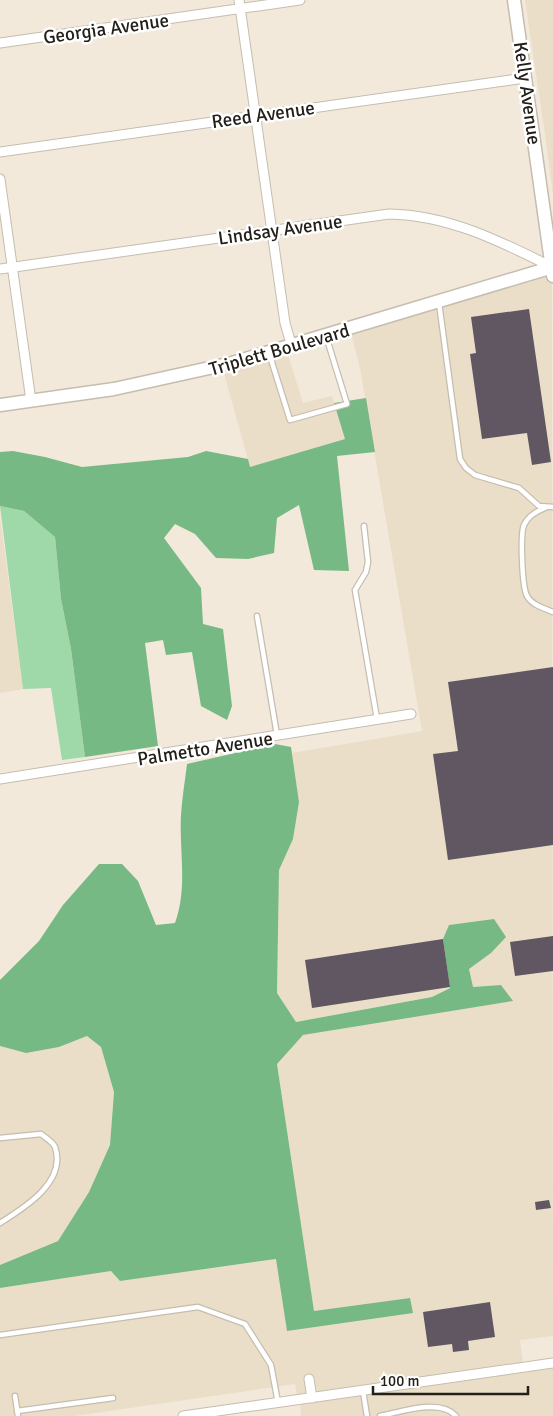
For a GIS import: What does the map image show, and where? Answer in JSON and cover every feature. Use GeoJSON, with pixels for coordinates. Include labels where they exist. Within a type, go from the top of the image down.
{"type":"FeatureCollection","features":[{"type":"Feature","properties":{"kind":"main road","name":"Kelly Avenue"},"geometry":{"type":"LineString","coordinates":[[514,0],[553,270]]}},
{"type":"Feature","properties":{"kind":"main road","name":"Triplett Boulevard"},"geometry":{"type":"LineString","coordinates":[[0,405],[170,378],[292,347],[439,301],[553,270]]}},
{"type":"Feature","properties":{"kind":"street","name":"Georgia Avenue"},"geometry":{"type":"LineString","coordinates":[[0,43],[240,4],[300,0]]}},
{"type":"Feature","properties":{"kind":"street"},"geometry":{"type":"LineString","coordinates":[[240,4],[285,324],[292,347]]}},
{"type":"Feature","properties":{"kind":"street","name":"Reed Avenue"},"geometry":{"type":"LineString","coordinates":[[0,152],[525,78]]}},
{"type":"Feature","properties":{"kind":"street"},"geometry":{"type":"LineString","coordinates":[[0,179],[31,401]]}},
{"type":"Feature","properties":{"kind":"street","name":"Lindsay Avenue"},"geometry":{"type":"LineString","coordinates":[[0,269],[389,214],[414,215],[464,228],[506,244],[553,270]]}},
{"type":"Feature","properties":{"kind":"street","name":"Palmetto Avenue"},"geometry":{"type":"LineString","coordinates":[[0,779],[377,721],[411,714]]}},
{"type":"Feature","properties":{"kind":"street"},"geometry":{"type":"LineString","coordinates":[[183,1416],[553,1363]]}},
{"type":"Feature","properties":{"kind":"street"},"geometry":{"type":"LineString","coordinates":[[309,1379],[312,1398]]}},
{"type":"Feature","properties":{"kind":"lane"},"geometry":{"type":"LineString","coordinates":[[439,301],[460,458],[466,468],[475,475],[519,488],[539,506],[550,507]]}},
{"type":"Feature","properties":{"kind":"lane"},"geometry":{"type":"LineString","coordinates":[[269,353],[290,420],[347,404],[326,336]]}},
{"type":"Feature","properties":{"kind":"lane"},"geometry":{"type":"LineString","coordinates":[[550,507],[532,514],[523,527],[524,585],[527,597],[532,602],[553,612]]}},
{"type":"Feature","properties":{"kind":"lane"},"geometry":{"type":"LineString","coordinates":[[364,526],[368,562],[366,572],[355,590],[377,721]]}},
{"type":"Feature","properties":{"kind":"lane"},"geometry":{"type":"LineString","coordinates":[[257,616],[278,736]]}},
{"type":"Feature","properties":{"kind":"lane"},"geometry":{"type":"LineString","coordinates":[[0,1138],[42,1134],[54,1146],[57,1158],[55,1172],[40,1194],[0,1223]]}},
{"type":"Feature","properties":{"kind":"lane"},"geometry":{"type":"LineString","coordinates":[[0,1335],[198,1307],[245,1324],[271,1365],[278,1403]]}},
{"type":"Feature","properties":{"kind":"lane"},"geometry":{"type":"LineString","coordinates":[[363,1390],[367,1416]]}},
{"type":"Feature","properties":{"kind":"lane"},"geometry":{"type":"LineString","coordinates":[[15,1396],[17,1414],[113,1398]]}},
{"type":"Feature","properties":{"kind":"lane"},"geometry":{"type":"LineString","coordinates":[[380,1416],[433,1407],[445,1408],[456,1416]]}},
{"type":"Feature","properties":{"kind":"shaded area"},"geometry":{"type":"Polygon","coordinates":[[[525,0],[553,0],[553,195],[544,128],[525,0]]]}},
{"type":"Feature","properties":{"kind":"shaded area"},"geometry":{"type":"Polygon","coordinates":[[[552,267],[553,1336],[520,1340],[523,1364],[297,1395],[295,1384],[75,1416],[0,1416],[0,1288],[111,1271],[120,1281],[277,1259],[288,1331],[409,1298],[314,1311],[277,1064],[302,1035],[512,1001],[501,985],[472,987],[469,968],[491,953],[443,939],[450,987],[432,997],[296,1022],[277,993],[279,869],[293,839],[299,802],[292,753],[422,731],[360,368],[350,329],[552,267]]]}},
{"type":"Feature","properties":{"kind":"shaded area"},"geometry":{"type":"Polygon","coordinates":[[[286,348],[303,403],[332,396],[345,439],[250,467],[222,366],[286,348]]]}},
{"type":"Feature","properties":{"kind":"shaded area"},"geometry":{"type":"Polygon","coordinates":[[[0,516],[23,689],[0,693],[0,516]]]}},
{"type":"Feature","properties":{"kind":"shaded area"},"geometry":{"type":"Polygon","coordinates":[[[87,1036],[101,1047],[114,1092],[110,1145],[89,1192],[58,1241],[0,1265],[0,1046],[26,1053],[59,1047],[87,1036]]]}},
{"type":"Feature","properties":{"kind":"shaded area"},"geometry":{"type":"Polygon","coordinates":[[[553,1363],[553,1416],[301,1416],[300,1400],[553,1363]]]}},
{"type":"Feature","properties":{"kind":"green space"},"geometry":{"type":"Polygon","coordinates":[[[366,398],[375,452],[337,456],[349,571],[314,570],[299,505],[277,518],[274,553],[248,559],[216,558],[195,534],[175,524],[164,538],[201,588],[203,624],[223,629],[232,706],[227,720],[201,706],[192,652],[166,655],[163,640],[145,643],[158,746],[85,757],[71,649],[61,599],[55,537],[24,511],[0,506],[0,452],[13,451],[82,467],[188,457],[206,451],[248,459],[250,467],[345,439],[334,403],[366,398]]]}},
{"type":"Feature","properties":{"kind":"green space"},"geometry":{"type":"Polygon","coordinates":[[[0,506],[24,511],[55,537],[61,599],[71,649],[85,757],[62,760],[51,688],[23,689],[0,506]]]}},
{"type":"Feature","properties":{"kind":"green space"},"geometry":{"type":"Polygon","coordinates":[[[275,744],[291,747],[299,802],[293,839],[279,870],[277,993],[296,1022],[432,997],[450,988],[443,939],[449,925],[494,919],[506,937],[491,953],[469,969],[473,987],[501,985],[513,1001],[303,1035],[277,1064],[314,1311],[410,1298],[413,1313],[287,1331],[276,1259],[120,1281],[111,1271],[0,1288],[0,1265],[58,1241],[89,1192],[110,1145],[114,1092],[101,1047],[87,1036],[59,1047],[26,1053],[0,1046],[0,980],[39,941],[63,905],[99,864],[122,864],[138,881],[156,925],[175,923],[181,896],[181,815],[187,764],[275,744]]]}},
{"type":"Feature","properties":{"kind":"building"},"geometry":{"type":"Polygon","coordinates":[[[529,309],[551,462],[532,465],[527,433],[482,439],[470,354],[476,353],[471,317],[529,309]]]}},
{"type":"Feature","properties":{"kind":"building"},"geometry":{"type":"Polygon","coordinates":[[[553,667],[553,845],[448,860],[433,754],[458,751],[448,682],[553,667]]]}},
{"type":"Feature","properties":{"kind":"building"},"geometry":{"type":"Polygon","coordinates":[[[553,936],[553,971],[515,976],[510,942],[553,936]]]}},
{"type":"Feature","properties":{"kind":"building"},"geometry":{"type":"Polygon","coordinates":[[[443,939],[450,987],[312,1008],[305,960],[443,939]]]}},
{"type":"Feature","properties":{"kind":"building"},"geometry":{"type":"Polygon","coordinates":[[[549,1200],[551,1208],[536,1210],[535,1202],[549,1200]]]}},
{"type":"Feature","properties":{"kind":"building"},"geometry":{"type":"Polygon","coordinates":[[[490,1302],[495,1337],[468,1341],[469,1350],[453,1352],[452,1344],[428,1347],[423,1312],[490,1302]]]}}]}
